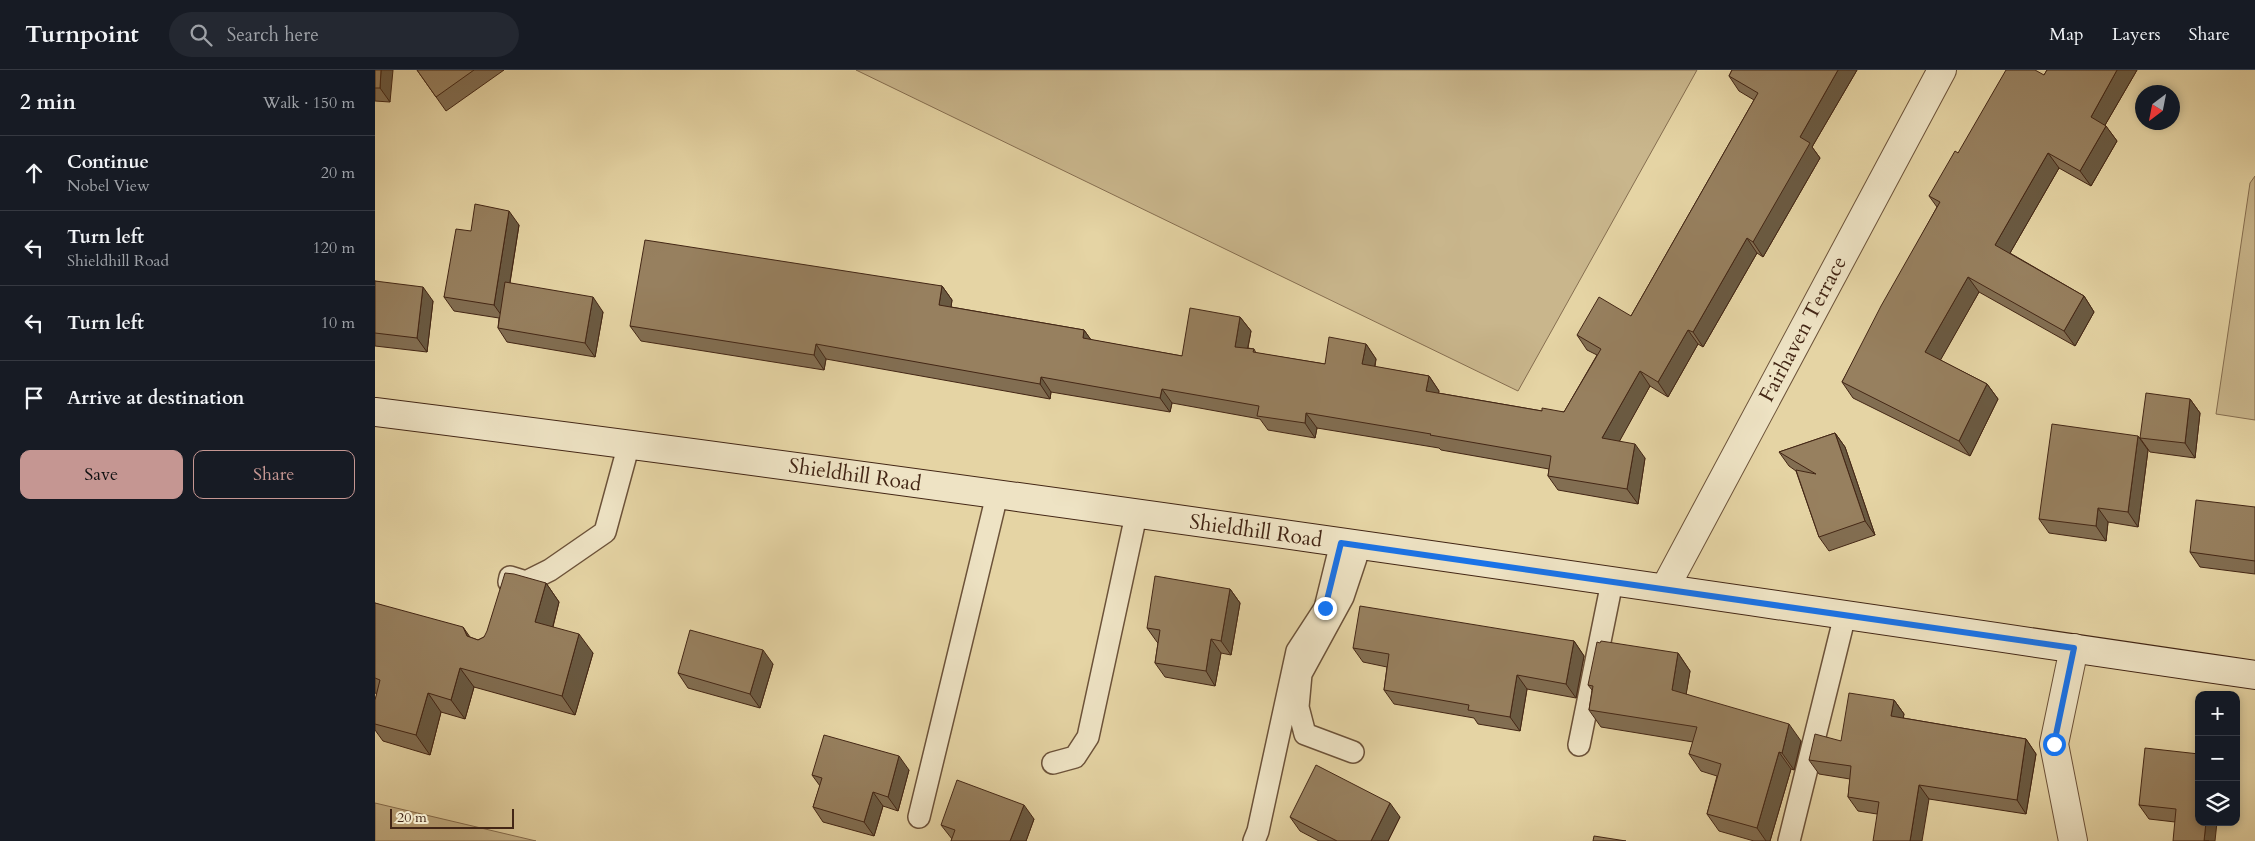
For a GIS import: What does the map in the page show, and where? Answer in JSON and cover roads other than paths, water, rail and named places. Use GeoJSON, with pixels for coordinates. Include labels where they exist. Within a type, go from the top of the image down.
{"type":"FeatureCollection","features":[{"type":"Feature","properties":{"kind":"main road","name":"Fairhaven Terrace"},"geometry":{"type":"LineString","coordinates":[[1665,588],[1942,70]]}},
{"type":"Feature","properties":{"kind":"main road","name":"Shieldhill Road"},"geometry":{"type":"LineString","coordinates":[[375,412],[629,444],[1665,588],[2255,675]]}},
{"type":"Feature","properties":{"kind":"main road"},"geometry":{"type":"LineString","coordinates":[[2073,841],[2054,744],[2074,648]]}},
{"type":"Feature","properties":{"kind":"lane"},"geometry":{"type":"LineString","coordinates":[[502,603],[510,577],[526,582],[550,570],[605,532],[629,444]]}},
{"type":"Feature","properties":{"kind":"lane"},"geometry":{"type":"LineString","coordinates":[[919,817],[997,495]]}},
{"type":"Feature","properties":{"kind":"lane"},"geometry":{"type":"LineString","coordinates":[[1053,763],[1075,757],[1088,737],[1136,514]]}},
{"type":"Feature","properties":{"kind":"lane"},"geometry":{"type":"LineString","coordinates":[[1350,545],[1343,597],[1301,674],[1299,707],[1305,734],[1353,752]]}},
{"type":"Feature","properties":{"kind":"lane"},"geometry":{"type":"LineString","coordinates":[[1254,841],[1258,831],[1297,651],[1325,608],[1350,545]]}},
{"type":"Feature","properties":{"kind":"lane"},"geometry":{"type":"LineString","coordinates":[[1579,745],[1612,582]]}},
{"type":"Feature","properties":{"kind":"lane"},"geometry":{"type":"LineString","coordinates":[[1789,841],[1845,615]]}}]}
